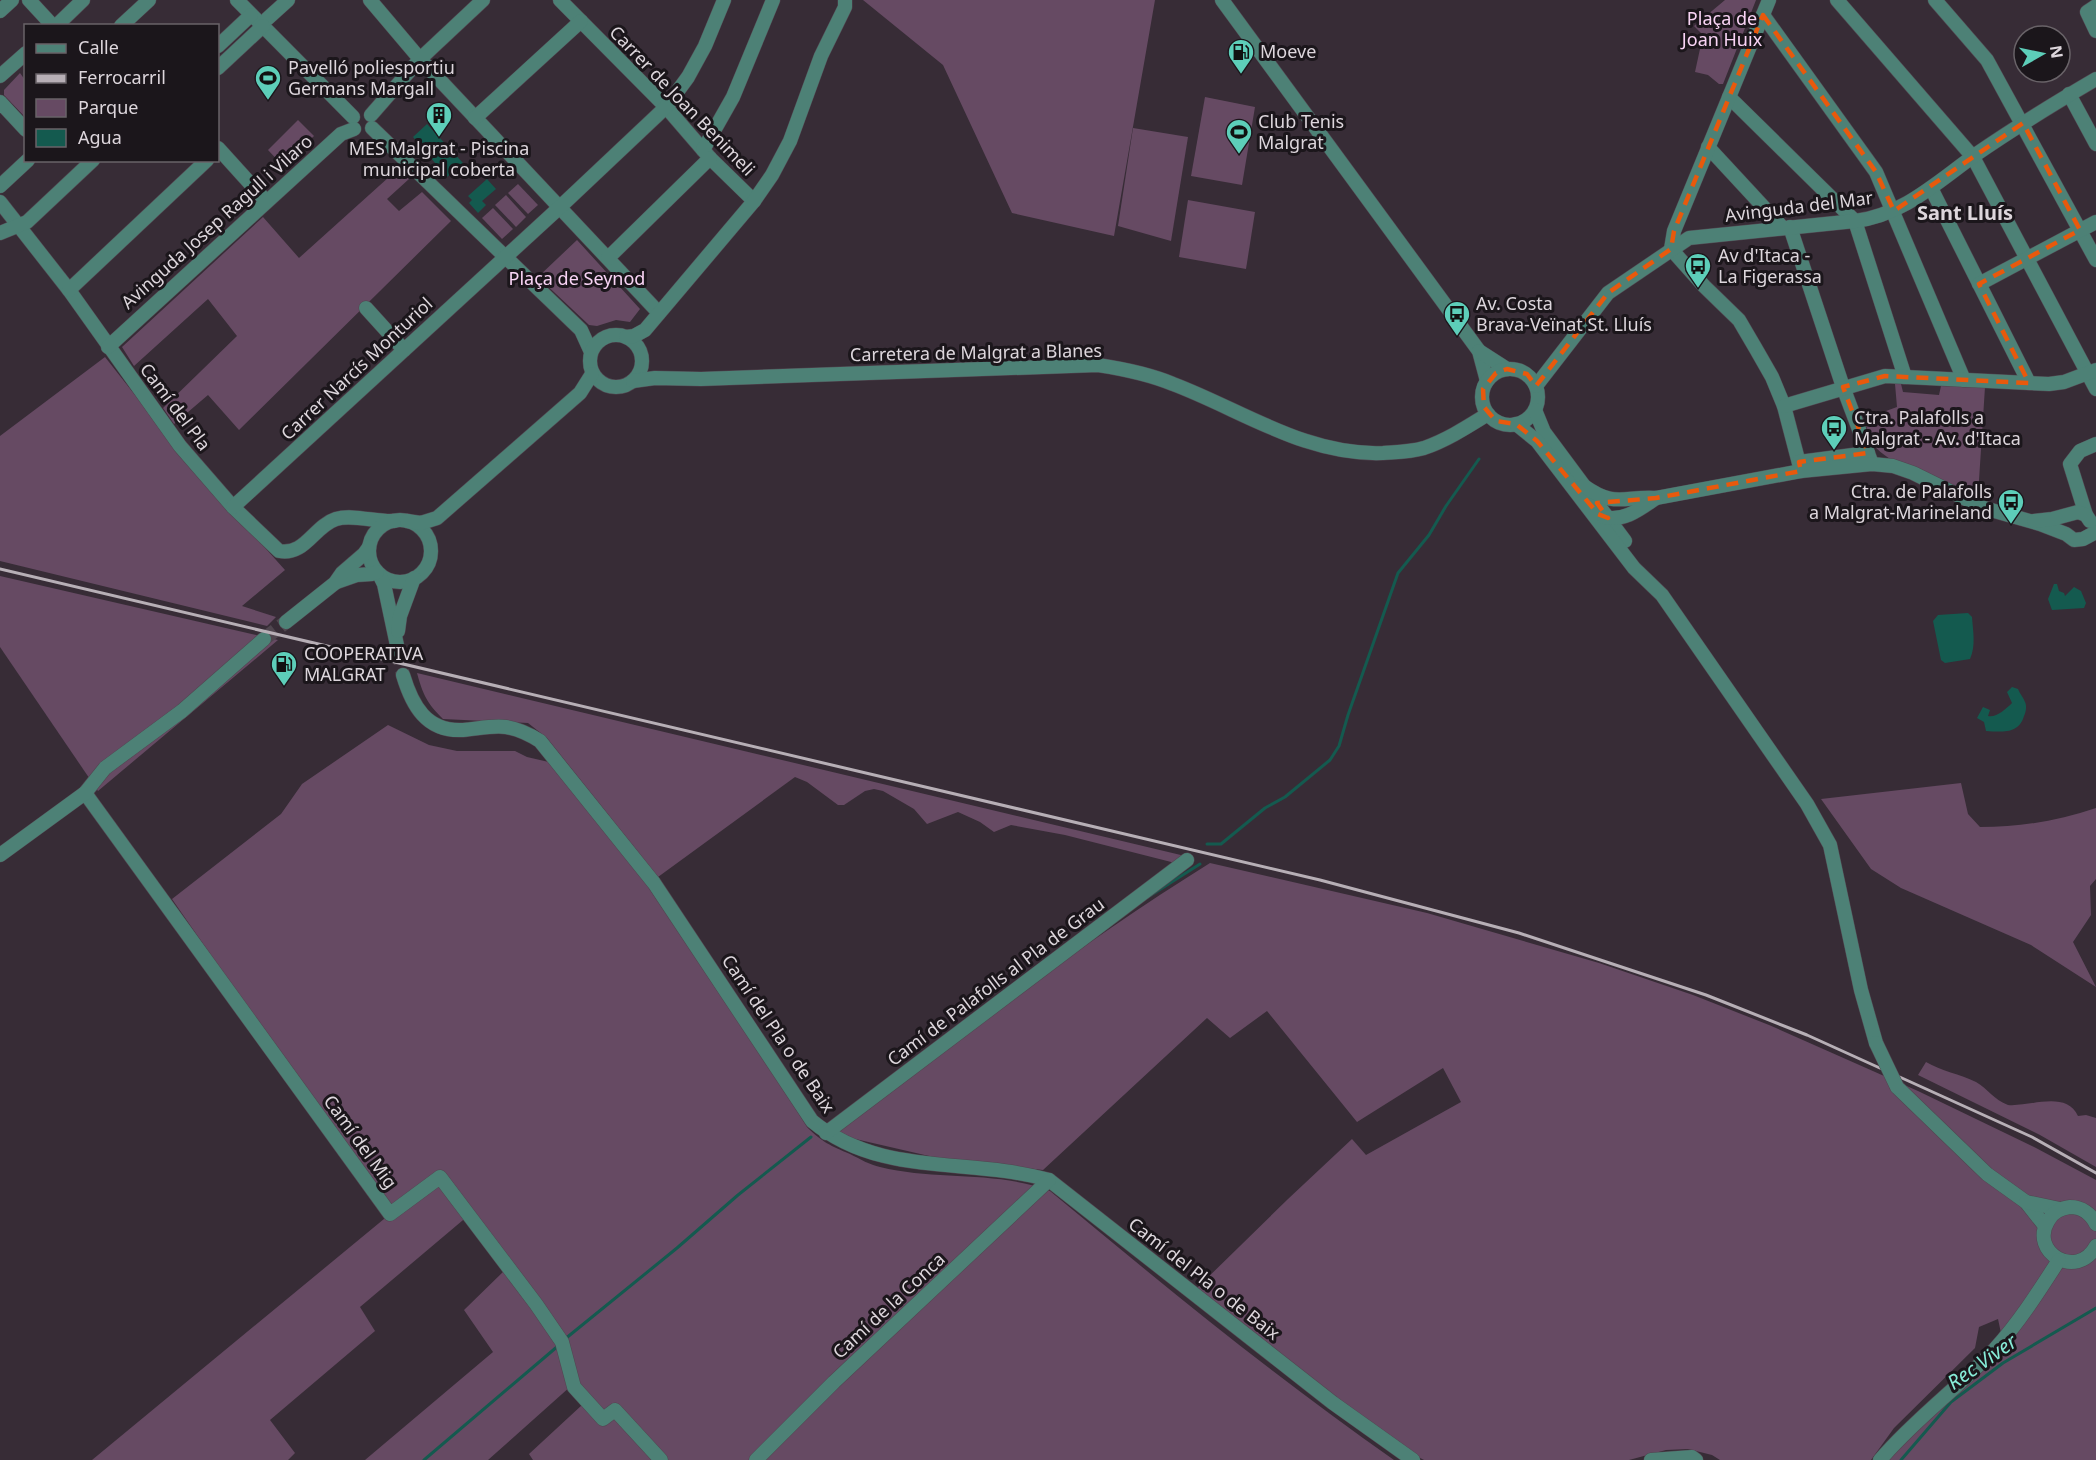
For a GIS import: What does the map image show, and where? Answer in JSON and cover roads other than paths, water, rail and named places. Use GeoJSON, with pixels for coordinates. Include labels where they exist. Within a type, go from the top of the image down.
{"type":"FeatureCollection","features":[{"type":"Feature","properties":{"kind":"street"},"geometry":{"type":"LineString","coordinates":[[0,11],[12,0]]}},
{"type":"Feature","properties":{"kind":"street"},"geometry":{"type":"LineString","coordinates":[[28,0],[52,24]]}},
{"type":"Feature","properties":{"kind":"street"},"geometry":{"type":"LineString","coordinates":[[56,24],[83,0]]}},
{"type":"Feature","properties":{"kind":"street"},"geometry":{"type":"LineString","coordinates":[[124,24],[148,0]]}},
{"type":"Feature","properties":{"kind":"street"},"geometry":{"type":"LineString","coordinates":[[237,0],[251,15],[265,22]]}},
{"type":"Feature","properties":{"kind":"street"},"geometry":{"type":"LineString","coordinates":[[249,0],[265,22],[362,120],[581,330],[591,352]]}},
{"type":"Feature","properties":{"kind":"street"},"geometry":{"type":"LineString","coordinates":[[219,67],[288,0]]}},
{"type":"Feature","properties":{"kind":"street"},"geometry":{"type":"LineString","coordinates":[[370,0],[420,59],[660,313]]}},
{"type":"Feature","properties":{"kind":"street","name":"Avinguda Josep Ragull i Vilaro"},"geometry":{"type":"LineString","coordinates":[[108,346],[341,134],[362,120],[420,59],[483,0]]}},
{"type":"Feature","properties":{"kind":"street","name":"Carrer de Joan Benimeli"},"geometry":{"type":"LineString","coordinates":[[560,0],[666,107],[706,154],[754,201]]}},
{"type":"Feature","properties":{"kind":"street","name":"Carrer Narcís Monturiol"},"geometry":{"type":"LineString","coordinates":[[234,507],[666,107],[705,46],[723,0]]}},
{"type":"Feature","properties":{"kind":"street"},"geometry":{"type":"LineString","coordinates":[[608,258],[706,154],[773,0]]}},
{"type":"Feature","properties":{"kind":"street"},"geometry":{"type":"LineString","coordinates":[[1222,0],[1479,351],[1507,369]]}},
{"type":"Feature","properties":{"kind":"street"},"geometry":{"type":"LineString","coordinates":[[1769,0],[1674,231],[1671,249],[1738,320],[1772,377],[1784,406],[1800,466]]}},
{"type":"Feature","properties":{"kind":"street"},"geometry":{"type":"LineString","coordinates":[[1837,0],[1973,156],[2027,258],[2092,371],[2096,389]]}},
{"type":"Feature","properties":{"kind":"street"},"geometry":{"type":"LineString","coordinates":[[1935,0],[1987,60],[2096,260]]}},
{"type":"Feature","properties":{"kind":"street"},"geometry":{"type":"LineString","coordinates":[[645,330],[639,374],[633,381],[618,387],[603,384],[592,374],[589,364],[595,344],[602,338],[614,334],[627,337],[645,330],[754,201],[772,175],[790,141],[843,2]]}},
{"type":"Feature","properties":{"kind":"street"},"geometry":{"type":"LineString","coordinates":[[2091,9],[2096,31]]}},
{"type":"Feature","properties":{"kind":"street"},"geometry":{"type":"LineString","coordinates":[[219,45],[251,15]]}},
{"type":"Feature","properties":{"kind":"street"},"geometry":{"type":"LineString","coordinates":[[1763,15],[1876,172],[1964,380]]}},
{"type":"Feature","properties":{"kind":"street"},"geometry":{"type":"LineString","coordinates":[[475,118],[581,21]]}},
{"type":"Feature","properties":{"kind":"street"},"geometry":{"type":"LineString","coordinates":[[0,76],[24,55]]}},
{"type":"Feature","properties":{"kind":"street","name":"Avinguda del Mar"},"geometry":{"type":"LineString","coordinates":[[1536,386],[1608,293],[1689,238],[1873,219],[1894,211],[1931,188],[1973,156],[2023,123],[2096,79]]}},
{"type":"Feature","properties":{"kind":"street"},"geometry":{"type":"LineString","coordinates":[[2069,94],[2096,144]]}},
{"type":"Feature","properties":{"kind":"street"},"geometry":{"type":"LineString","coordinates":[[1729,97],[1855,221],[1905,377]]}},
{"type":"Feature","properties":{"kind":"street"},"geometry":{"type":"LineString","coordinates":[[0,102],[24,128]]}},
{"type":"Feature","properties":{"kind":"street"},"geometry":{"type":"LineString","coordinates":[[1708,147],[1787,227],[1870,459]]}},
{"type":"Feature","properties":{"kind":"street"},"geometry":{"type":"LineString","coordinates":[[219,150],[266,201]]}},
{"type":"Feature","properties":{"kind":"street"},"geometry":{"type":"LineString","coordinates":[[0,186],[26,162]]}},
{"type":"Feature","properties":{"kind":"street"},"geometry":{"type":"LineString","coordinates":[[0,233],[27,222],[91,162]]}},
{"type":"Feature","properties":{"kind":"street"},"geometry":{"type":"LineString","coordinates":[[69,290],[205,162]]}},
{"type":"Feature","properties":{"kind":"street"},"geometry":{"type":"LineString","coordinates":[[1931,188],[2029,383]]}},
{"type":"Feature","properties":{"kind":"street","name":"Camí del Pla"},"geometry":{"type":"LineString","coordinates":[[0,202],[69,290],[180,446],[234,507],[279,551],[300,547],[327,523],[343,518],[421,523],[437,518]]}},
{"type":"Feature","properties":{"kind":"street"},"geometry":{"type":"LineString","coordinates":[[1979,284],[2096,222]]}},
{"type":"Feature","properties":{"kind":"street"},"geometry":{"type":"LineString","coordinates":[[366,308],[404,350]]}},
{"type":"Feature","properties":{"kind":"street"},"geometry":{"type":"LineString","coordinates":[[581,330],[600,335],[602,338]]}},
{"type":"Feature","properties":{"kind":"street"},"geometry":{"type":"LineString","coordinates":[[627,337],[634,342],[655,378]]}},
{"type":"Feature","properties":{"kind":"street"},"geometry":{"type":"LineString","coordinates":[[1479,351],[1487,381]]}},
{"type":"Feature","properties":{"kind":"street","name":"Avinguda del Mar"},"geometry":{"type":"LineString","coordinates":[[1527,374],[1552,363]]}},
{"type":"Feature","properties":{"kind":"street","name":"Carretera de Malgrat a Blanes"},"geometry":{"type":"LineString","coordinates":[[633,381],[655,378],[701,379],[1098,365],[1132,370],[1175,384],[1308,442],[1350,452],[1374,453],[1423,448],[1449,438],[1488,414]]}},
{"type":"Feature","properties":{"kind":"street"},"geometry":{"type":"LineString","coordinates":[[1507,369],[1527,374],[1536,386],[1538,398],[1535,410],[1527,419],[1516,424],[1506,425],[1496,421],[1488,414],[1482,399],[1487,381],[1496,373],[1507,369]]}},
{"type":"Feature","properties":{"kind":"street"},"geometry":{"type":"LineString","coordinates":[[1784,406],[1885,376],[2049,384],[2064,382],[2092,371]]}},
{"type":"Feature","properties":{"kind":"street"},"geometry":{"type":"LineString","coordinates":[[335,583],[357,575],[378,573],[396,582],[414,578],[423,571],[428,563],[437,518],[580,393],[592,374]]}},
{"type":"Feature","properties":{"kind":"street"},"geometry":{"type":"LineString","coordinates":[[580,393],[603,384]]}},
{"type":"Feature","properties":{"kind":"street"},"geometry":{"type":"LineString","coordinates":[[1535,410],[1544,432],[1577,485],[1631,564],[1668,604],[1800,794],[1830,845],[1861,990],[1876,1043],[1897,1088],[1987,1174],[2026,1202],[2045,1226]]}},
{"type":"Feature","properties":{"kind":"street"},"geometry":{"type":"LineString","coordinates":[[1516,424],[1537,441],[1608,518],[1642,564],[1649,581]]}},
{"type":"Feature","properties":{"kind":"street"},"geometry":{"type":"LineString","coordinates":[[1577,485],[1598,496],[1616,501],[1641,497],[1656,498],[1800,466],[1870,459],[1913,473],[1984,508],[2032,521],[2066,534],[2073,540],[2079,540],[2092,533],[2090,517],[2070,464],[2080,451],[2096,444]]}},
{"type":"Feature","properties":{"kind":"street"},"geometry":{"type":"LineString","coordinates":[[2066,534],[2063,525],[2069,515],[2073,476]]}},
{"type":"Feature","properties":{"kind":"street"},"geometry":{"type":"LineString","coordinates":[[1608,518],[1616,519],[1632,513],[1656,498]]}},
{"type":"Feature","properties":{"kind":"street"},"geometry":{"type":"LineString","coordinates":[[1616,501],[1607,510],[1610,529],[1625,550],[1631,564]]}},
{"type":"Feature","properties":{"kind":"street"},"geometry":{"type":"LineString","coordinates":[[2032,521],[2078,512],[2090,517]]}},
{"type":"Feature","properties":{"kind":"street"},"geometry":{"type":"LineString","coordinates":[[1628,546],[1625,531],[1632,513]]}},
{"type":"Feature","properties":{"kind":"street"},"geometry":{"type":"LineString","coordinates":[[357,519],[370,544],[370,561],[384,584],[397,646],[400,616],[414,578]]}},
{"type":"Feature","properties":{"kind":"street"},"geometry":{"type":"LineString","coordinates":[[286,622],[335,583],[342,573],[364,554],[379,528],[400,521],[417,526],[425,534],[430,545]]}},
{"type":"Feature","properties":{"kind":"street"},"geometry":{"type":"LineString","coordinates":[[0,855],[86,794],[105,768],[182,711],[264,639]]}},
{"type":"Feature","properties":{"kind":"street","name":"Camí del Pla o de Baix"},"geometry":{"type":"LineString","coordinates":[[403,675],[415,705],[424,717],[437,725],[461,730],[504,727],[525,732],[540,741],[654,883],[812,1121],[826,1133],[871,1154],[911,1162],[1025,1173],[1049,1180],[1333,1403],[1413,1460]]}},
{"type":"Feature","properties":{"kind":"street","name":"Camí del Mig"},"geometry":{"type":"LineString","coordinates":[[86,794],[390,1214],[440,1177],[562,1342],[574,1386],[603,1419],[615,1410],[661,1460]]}},
{"type":"Feature","properties":{"kind":"street","name":"Camí de Palafolls al Pla de Grau"},"geometry":{"type":"LineString","coordinates":[[826,1133],[1188,860]]}},
{"type":"Feature","properties":{"kind":"street","name":"Camí de la Conca"},"geometry":{"type":"LineString","coordinates":[[756,1460],[834,1382],[1049,1180]]}},
{"type":"Feature","properties":{"kind":"street"},"geometry":{"type":"LineString","coordinates":[[2026,1202],[2060,1209],[2072,1207],[2083,1210],[2092,1217],[2096,1224]]}},
{"type":"Feature","properties":{"kind":"street"},"geometry":{"type":"LineString","coordinates":[[2060,1209],[2051,1216],[2045,1226],[2043,1236],[2045,1245],[2051,1254],[2069,1263],[2080,1261],[2094,1252]]}},
{"type":"Feature","properties":{"kind":"street"},"geometry":{"type":"LineString","coordinates":[[1880,1460],[1905,1431],[1994,1350],[2026,1313],[2059,1260]]}},
{"type":"Feature","properties":{"kind":"street"},"geometry":{"type":"LineString","coordinates":[[1651,1460],[1692,1457],[1696,1460]]}},
{"type":"Feature","properties":{"kind":"water"},"geometry":{"type":"Polygon","coordinates":[[[427,124],[463,163],[447,177],[413,137],[427,124]]]}},
{"type":"Feature","properties":{"kind":"water"},"geometry":{"type":"Polygon","coordinates":[[[487,179],[496,189],[482,201],[486,205],[478,213],[469,203],[472,200],[468,196],[487,179]]]}},
{"type":"Feature","properties":{"kind":"water"},"geometry":{"type":"Polygon","coordinates":[[[2054,584],[2057,584],[2059,591],[2065,596],[2074,587],[2081,591],[2086,603],[2084,608],[2052,610],[2048,599],[2054,584]]]}},
{"type":"Feature","properties":{"kind":"water"},"geometry":{"type":"Polygon","coordinates":[[[1968,613],[1972,617],[1974,638],[1970,659],[1945,663],[1941,660],[1933,621],[1938,615],[1968,613]]]}},
{"type":"Feature","properties":{"kind":"water"},"geometry":{"type":"Polygon","coordinates":[[[2012,687],[2018,689],[2026,704],[2022,722],[2009,731],[1986,731],[1984,722],[1977,718],[1983,707],[1990,710],[1988,716],[2001,712],[2012,703],[2007,692],[2012,687]]]}},
{"type":"Feature","properties":{"kind":"waterway"},"geometry":{"type":"LineString","coordinates":[[1207,844],[1221,844],[1265,808],[1285,797],[1330,760],[1339,746],[1398,573],[1429,535],[1479,459]]}},
{"type":"Feature","properties":{"kind":"waterway"},"geometry":{"type":"LineString","coordinates":[[1148,897],[1200,864]]}},
{"type":"Feature","properties":{"kind":"waterway"},"geometry":{"type":"LineString","coordinates":[[565,1339],[811,1137]]}},
{"type":"Feature","properties":{"kind":"waterway","name":"Rec Viver"},"geometry":{"type":"LineString","coordinates":[[1901,1460],[1951,1402],[2003,1363],[2096,1308]]}},
{"type":"Feature","properties":{"kind":"waterway"},"geometry":{"type":"LineString","coordinates":[[424,1460],[558,1346]]}},
{"type":"Feature","properties":{"kind":"tunnel"},"geometry":{"type":"LineString","coordinates":[[264,639],[286,622]]}},
{"type":"Feature","properties":{"kind":"tunnel"},"geometry":{"type":"LineString","coordinates":[[398,650],[403,675]]}},
{"type":"Feature","properties":{"kind":"railway"},"geometry":{"type":"LineString","coordinates":[[0,569],[1320,880],[1519,933],[1706,995],[1807,1035],[2032,1137],[2096,1173]]}},
{"type":"Feature","properties":{"kind":"place","name":"Moeve"},"geometry":{"type":"Point","coordinates":[1241,75]}},
{"type":"Feature","properties":{"kind":"place","name":"Pavelló poliesportiu Germans Margall"},"geometry":{"type":"Point","coordinates":[268,101]}},
{"type":"Feature","properties":{"kind":"place","name":"MES Malgrat - Piscina municipal coberta"},"geometry":{"type":"Point","coordinates":[439,138]}},
{"type":"Feature","properties":{"kind":"place","name":"Club Tenis Malgrat"},"geometry":{"type":"Point","coordinates":[1239,155]}},
{"type":"Feature","properties":{"kind":"place","name":"Av d'Itaca - La Figerassa"},"geometry":{"type":"Point","coordinates":[1698,289]}},
{"type":"Feature","properties":{"kind":"place","name":"Av. Costa Brava-Veïnat St. Lluís"},"geometry":{"type":"Point","coordinates":[1457,337]}},
{"type":"Feature","properties":{"kind":"place","name":"Ctra. Palafolls a Malgrat - Av. d'Itaca"},"geometry":{"type":"Point","coordinates":[1834,451]}},
{"type":"Feature","properties":{"kind":"place","name":"Ctra. de Palafolls a Malgrat-Marineland"},"geometry":{"type":"Point","coordinates":[2011,525]}},
{"type":"Feature","properties":{"kind":"place","name":"COOPERATIVA MALGRAT"},"geometry":{"type":"Point","coordinates":[284,687]}},
{"type":"Feature","properties":{"kind":"district","name":"Sant Lluís"},"geometry":{"type":"Point","coordinates":[1965,213]}},
{"type":"Feature","properties":{"kind":"park label","name":"Plaça de Joan Huix"},"geometry":{"type":"Point","coordinates":[1722,29]}},
{"type":"Feature","properties":{"kind":"park label","name":"Plaça de Seynod"},"geometry":{"type":"Point","coordinates":[577,279]}}]}
